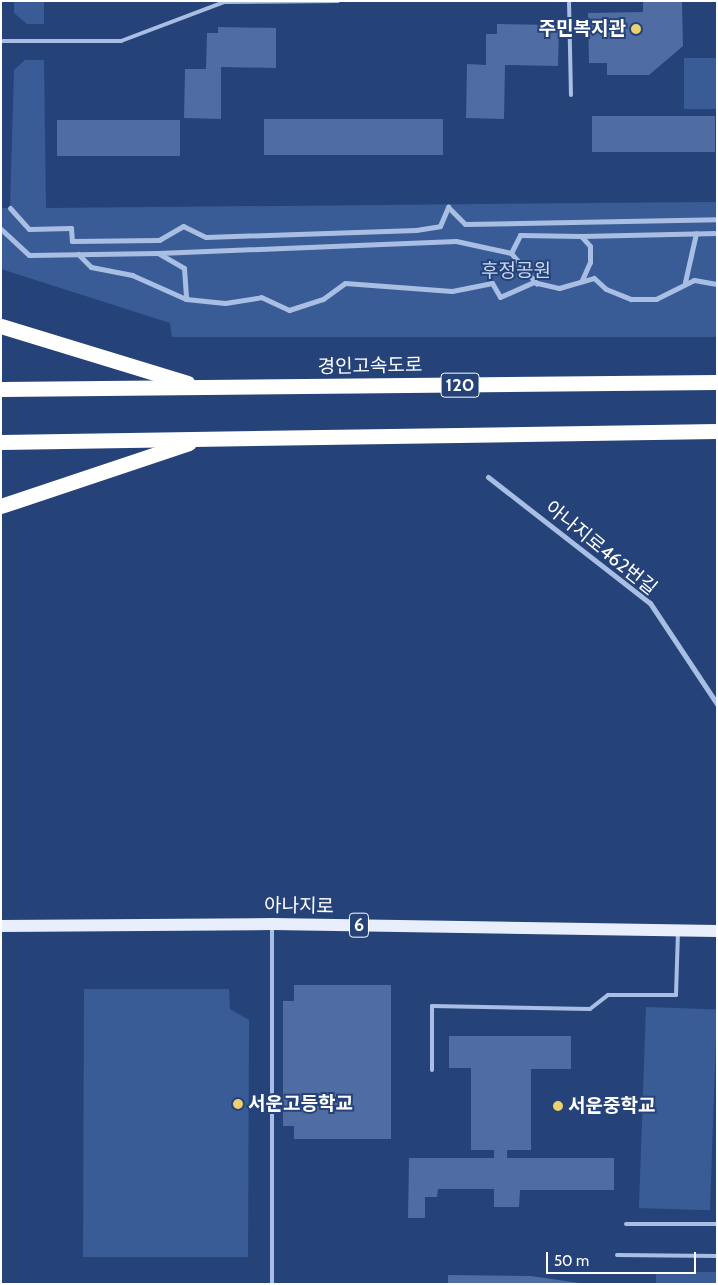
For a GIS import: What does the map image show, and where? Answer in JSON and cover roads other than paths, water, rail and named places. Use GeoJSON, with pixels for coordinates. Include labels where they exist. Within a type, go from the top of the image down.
{"type":"FeatureCollection","features":[{"type":"Feature","properties":{"kind":"highway","name":"경인고속도로"},"geometry":{"type":"LineString","coordinates":[[1,326],[203,388]]}},
{"type":"Feature","properties":{"kind":"highway","name":"경인고속도로"},"geometry":{"type":"LineString","coordinates":[[1,389],[717,382]]}},
{"type":"Feature","properties":{"kind":"highway"},"geometry":{"type":"LineString","coordinates":[[1,442],[717,430]]}},
{"type":"Feature","properties":{"kind":"highway"},"geometry":{"type":"LineString","coordinates":[[1,506],[204,438]]}},
{"type":"Feature","properties":{"kind":"main road","name":"아나지로"},"geometry":{"type":"LineString","coordinates":[[1,926],[272,924],[717,931]]}},
{"type":"Feature","properties":{"kind":"street"},"geometry":{"type":"LineString","coordinates":[[10,208],[29,229],[72,228],[72,240],[159,240],[183,226],[206,236],[416,230],[440,226],[448,207],[465,224],[717,219]]}},
{"type":"Feature","properties":{"kind":"street"},"geometry":{"type":"LineString","coordinates":[[1,229],[29,255],[456,241],[511,252],[539,286]]}},
{"type":"Feature","properties":{"kind":"street"},"geometry":{"type":"LineString","coordinates":[[685,282],[696,233]]}},
{"type":"Feature","properties":{"kind":"street"},"geometry":{"type":"LineString","coordinates":[[511,252],[520,234],[581,236],[717,233]]}},
{"type":"Feature","properties":{"kind":"street"},"geometry":{"type":"LineString","coordinates":[[581,236],[590,246],[590,262],[582,280]]}},
{"type":"Feature","properties":{"kind":"street"},"geometry":{"type":"LineString","coordinates":[[158,252],[184,268],[186,299]]}},
{"type":"Feature","properties":{"kind":"street"},"geometry":{"type":"LineString","coordinates":[[78,254],[91,267],[132,274],[186,299],[226,303],[261,297],[289,310],[323,299],[345,283],[452,291],[492,283],[500,297],[533,282],[539,286],[559,288],[594,278],[606,289],[631,299],[656,299],[685,282],[717,284]]}},
{"type":"Feature","properties":{"kind":"street","name":"아나지로462번길"},"geometry":{"type":"LineString","coordinates":[[488,477],[650,603],[717,704]]}},
{"type":"Feature","properties":{"kind":"lane"},"geometry":{"type":"LineString","coordinates":[[1,42],[121,41],[224,2],[338,1]]}},
{"type":"Feature","properties":{"kind":"lane"},"geometry":{"type":"LineString","coordinates":[[569,1],[571,95]]}},
{"type":"Feature","properties":{"kind":"lane"},"geometry":{"type":"LineString","coordinates":[[272,924],[272,1284]]}},
{"type":"Feature","properties":{"kind":"lane"},"geometry":{"type":"LineString","coordinates":[[432,1070],[432,1006],[590,1009],[608,995],[676,995],[678,931]]}},
{"type":"Feature","properties":{"kind":"lane"},"geometry":{"type":"LineString","coordinates":[[626,1224],[717,1224]]}},
{"type":"Feature","properties":{"kind":"lane"},"geometry":{"type":"LineString","coordinates":[[617,1255],[717,1256]]}},
{"type":"Feature","properties":{"kind":"place","name":"주민복지관"},"geometry":{"type":"Point","coordinates":[636,29]}},
{"type":"Feature","properties":{"kind":"place","name":"서운고등학교"},"geometry":{"type":"Point","coordinates":[238,1104]}},
{"type":"Feature","properties":{"kind":"place","name":"서운중학교"},"geometry":{"type":"Point","coordinates":[558,1106]}},
{"type":"Feature","properties":{"kind":"park label","name":"후정공원"},"geometry":{"type":"Point","coordinates":[516,271]}}]}
